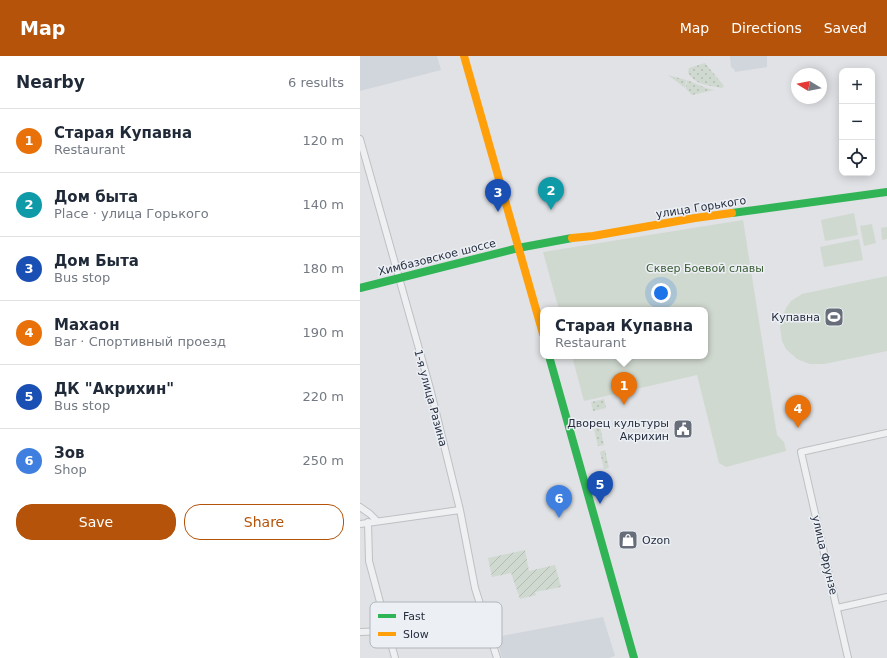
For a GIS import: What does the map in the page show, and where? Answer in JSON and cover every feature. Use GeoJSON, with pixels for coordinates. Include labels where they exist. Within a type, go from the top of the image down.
{"type":"FeatureCollection","features":[{"type":"Feature","properties":{"kind":"street"},"geometry":{"type":"LineString","coordinates":[[464,56],[540,324]]}},
{"type":"Feature","properties":{"kind":"street","name":"1-я улица Разина"},"geometry":{"type":"LineString","coordinates":[[360,139],[430,388],[460,510],[475,588],[479,602]]}},
{"type":"Feature","properties":{"kind":"street","name":"улица Горького"},"geometry":{"type":"LineString","coordinates":[[518,248],[575,237],[593,236],[694,218],[887,192]]}},
{"type":"Feature","properties":{"kind":"street","name":"Химбазовское шоссе"},"geometry":{"type":"LineString","coordinates":[[360,288],[518,248]]}},
{"type":"Feature","properties":{"kind":"street"},"geometry":{"type":"LineString","coordinates":[[550,359],[634,658]]}},
{"type":"Feature","properties":{"kind":"street","name":"улица Фрунзе"},"geometry":{"type":"LineString","coordinates":[[848,658],[801,452],[887,433]]}},
{"type":"Feature","properties":{"kind":"street"},"geometry":{"type":"LineString","coordinates":[[360,507],[370,514],[376,521]]}},
{"type":"Feature","properties":{"kind":"street"},"geometry":{"type":"LineString","coordinates":[[360,524],[460,510]]}},
{"type":"Feature","properties":{"kind":"street"},"geometry":{"type":"LineString","coordinates":[[368,522],[369,560],[380,602]]}},
{"type":"Feature","properties":{"kind":"street"},"geometry":{"type":"LineString","coordinates":[[836,608],[887,597]]}},
{"type":"Feature","properties":{"kind":"street"},"geometry":{"type":"LineString","coordinates":[[360,632],[370,632]]}},
{"type":"Feature","properties":{"kind":"street"},"geometry":{"type":"LineString","coordinates":[[392,648],[395,658]]}},
{"type":"Feature","properties":{"kind":"street","name":"1-я улица Разина"},"geometry":{"type":"LineString","coordinates":[[494,648],[497,658]]}},
{"type":"Feature","properties":{"kind":"shaded area"},"geometry":{"type":"Polygon","coordinates":[[[360,56],[437,56],[441,70],[360,91],[360,56]]]}},
{"type":"Feature","properties":{"kind":"shaded area"},"geometry":{"type":"Polygon","coordinates":[[[730,56],[767,56],[767,67],[735,72],[731,67],[730,56]]]}},
{"type":"Feature","properties":{"kind":"shaded area"},"geometry":{"type":"Polygon","coordinates":[[[603,617],[615,656],[609,658],[502,658],[499,648],[502,648],[502,636],[603,617]]]}},
{"type":"Feature","properties":{"kind":"green space"},"geometry":{"type":"Polygon","coordinates":[[[705,63],[724,86],[722,88],[702,84],[694,80],[688,72],[689,68],[705,63]]]}},
{"type":"Feature","properties":{"kind":"green space"},"geometry":{"type":"Polygon","coordinates":[[[668,75],[686,80],[685,88],[668,75]]]}},
{"type":"Feature","properties":{"kind":"green space"},"geometry":{"type":"Polygon","coordinates":[[[687,80],[714,90],[692,95],[686,89],[687,80]]]}},
{"type":"Feature","properties":{"kind":"green space"},"geometry":{"type":"Polygon","coordinates":[[[854,213],[858,235],[825,241],[821,220],[854,213]]]}},
{"type":"Feature","properties":{"kind":"green space","name":"Сквер Боевой славы"},"geometry":{"type":"Polygon","coordinates":[[[743,220],[777,435],[784,442],[786,451],[726,467],[719,463],[697,375],[584,401],[573,359],[708,359],[708,307],[558,307],[543,252],[743,220]]]}},
{"type":"Feature","properties":{"kind":"green space"},"geometry":{"type":"Polygon","coordinates":[[[872,224],[876,243],[864,246],[860,226],[872,224]]]}},
{"type":"Feature","properties":{"kind":"green space"},"geometry":{"type":"Polygon","coordinates":[[[887,227],[887,239],[882,240],[881,228],[887,227]]]}},
{"type":"Feature","properties":{"kind":"green space"},"geometry":{"type":"Polygon","coordinates":[[[859,239],[863,260],[824,267],[820,247],[859,239]]]}},
{"type":"Feature","properties":{"kind":"green space","name":"Купавна"},"geometry":{"type":"Polygon","coordinates":[[[887,276],[887,351],[824,364],[810,364],[797,359],[786,349],[782,341],[780,327],[786,308],[791,301],[802,294],[887,276]]]}},
{"type":"Feature","properties":{"kind":"green space"},"geometry":{"type":"Polygon","coordinates":[[[604,399],[606,408],[593,411],[591,402],[604,399]]]}},
{"type":"Feature","properties":{"kind":"green space"},"geometry":{"type":"Polygon","coordinates":[[[600,427],[604,445],[598,446],[594,429],[600,427]]]}},
{"type":"Feature","properties":{"kind":"green space"},"geometry":{"type":"Polygon","coordinates":[[[605,450],[609,468],[604,469],[600,452],[605,450]]]}},
{"type":"Feature","properties":{"kind":"green space"},"geometry":{"type":"Polygon","coordinates":[[[525,550],[529,571],[555,565],[561,587],[535,592],[536,595],[520,599],[511,573],[492,577],[488,558],[525,550]]]}},
{"type":"Feature","properties":{"kind":"traffic: fast"},"geometry":{"type":"LineString","coordinates":[[732,213],[887,192]]}},
{"type":"Feature","properties":{"kind":"traffic: fast"},"geometry":{"type":"LineString","coordinates":[[360,288],[518,248],[572,238]]}},
{"type":"Feature","properties":{"kind":"traffic: fast"},"geometry":{"type":"LineString","coordinates":[[550,359],[634,658]]}},
{"type":"Feature","properties":{"kind":"traffic: slow"},"geometry":{"type":"LineString","coordinates":[[464,56],[540,323]]}},
{"type":"Feature","properties":{"kind":"traffic: slow"},"geometry":{"type":"LineString","coordinates":[[572,238],[593,236],[732,213]]}},
{"type":"Feature","properties":{"kind":"place","name":"Дом быта"},"geometry":{"type":"Point","coordinates":[551,210]}},
{"type":"Feature","properties":{"kind":"place","name":"Дом Быта"},"geometry":{"type":"Point","coordinates":[498,212]}},
{"type":"Feature","properties":{"kind":"place","name":"Купавна"},"geometry":{"type":"Point","coordinates":[834,317]}},
{"type":"Feature","properties":{"kind":"place","name":"Старая Купавна"},"geometry":{"type":"Point","coordinates":[624,405]}},
{"type":"Feature","properties":{"kind":"place","name":"Махаон"},"geometry":{"type":"Point","coordinates":[798,428]}},
{"type":"Feature","properties":{"kind":"place","name":"Дворец культуры Акрихин"},"geometry":{"type":"Point","coordinates":[683,429]}},
{"type":"Feature","properties":{"kind":"place","name":"ДК \"Акрихин\""},"geometry":{"type":"Point","coordinates":[600,504]}},
{"type":"Feature","properties":{"kind":"place","name":"Зов"},"geometry":{"type":"Point","coordinates":[559,518]}},
{"type":"Feature","properties":{"kind":"place","name":"Ozon"},"geometry":{"type":"Point","coordinates":[628,540]}}]}
